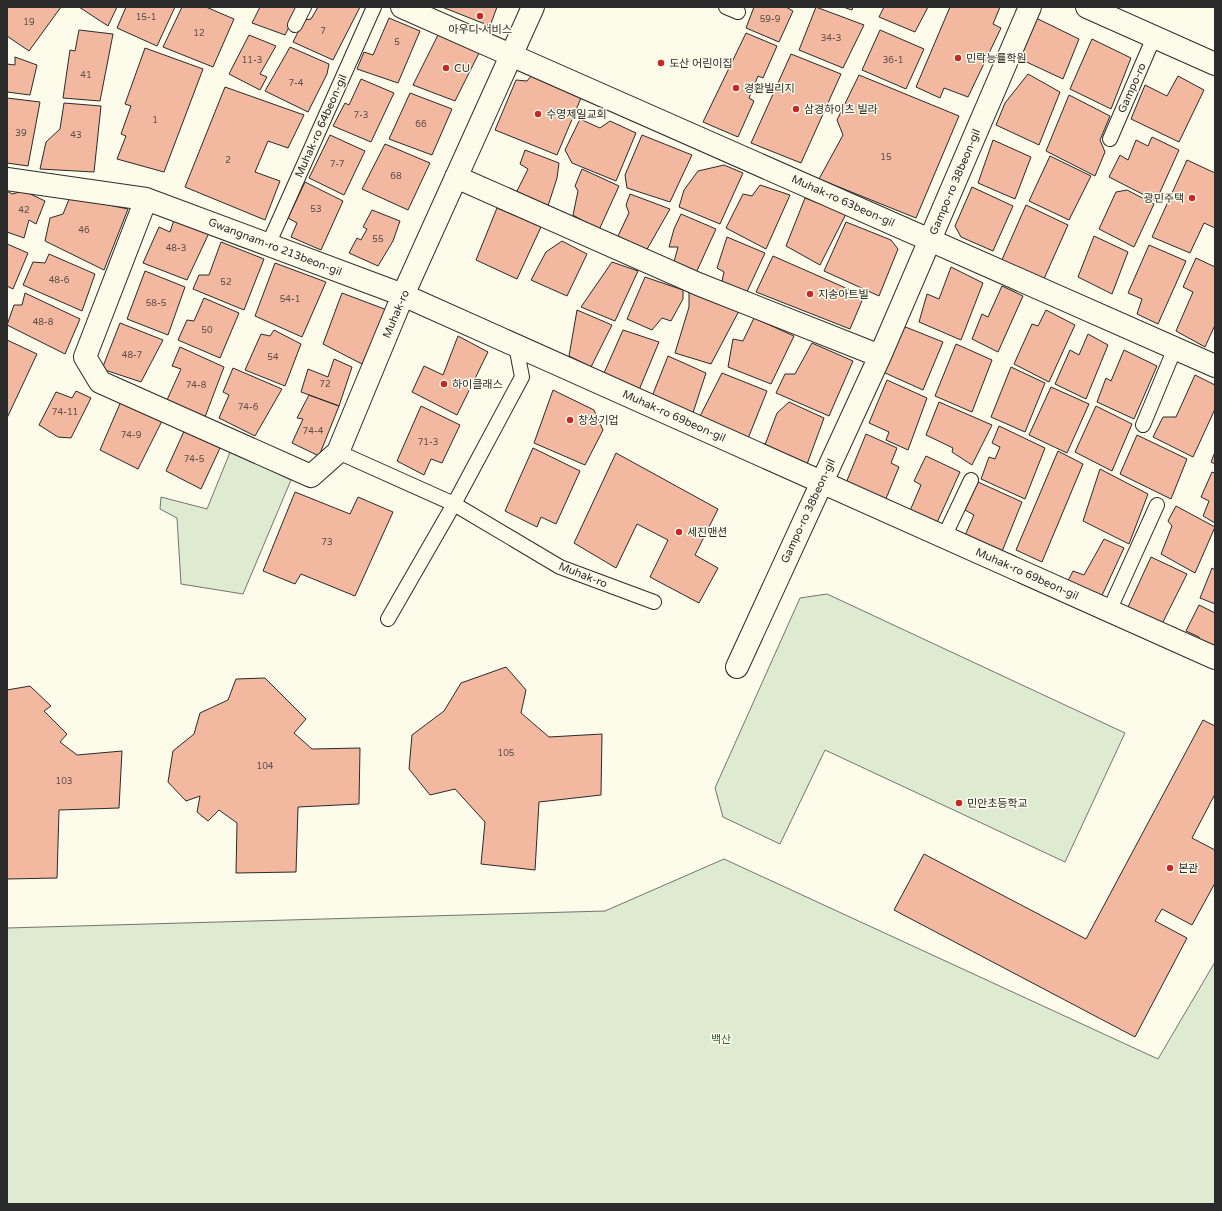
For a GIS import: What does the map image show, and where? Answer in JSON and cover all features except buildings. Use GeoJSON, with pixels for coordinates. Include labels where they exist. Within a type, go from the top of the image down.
{"type":"FeatureCollection","features":[{"type":"Feature","properties":{"kind":"street"},"geometry":{"type":"LineString","coordinates":[[402,7],[512,54]]}},
{"type":"Feature","properties":{"kind":"street","name":"Muhak-ro"},"geometry":{"type":"LineString","coordinates":[[146,199],[85,356],[100,382],[312,476],[338,452],[403,295],[533,7]]}},
{"type":"Feature","properties":{"kind":"street","name":"Gampo-ro 38beon-gil"},"geometry":{"type":"LineString","coordinates":[[737,667],[880,356],[1030,7]]}},
{"type":"Feature","properties":{"kind":"street"},"geometry":{"type":"LineString","coordinates":[[1087,7],[1215,64]]}},
{"type":"Feature","properties":{"kind":"street","name":"Muhak-ro 63beon-gil"},"geometry":{"type":"LineString","coordinates":[[512,54],[1215,366]]}},
{"type":"Feature","properties":{"kind":"street"},"geometry":{"type":"LineString","coordinates":[[456,177],[698,284],[880,356]]}},
{"type":"Feature","properties":{"kind":"street","name":"Gwangnam-ro 213beon-gil"},"geometry":{"type":"LineString","coordinates":[[7,179],[146,199],[403,295]]}},
{"type":"Feature","properties":{"kind":"street","name":"Muhak-ro 69beon-gil"},"geometry":{"type":"LineString","coordinates":[[403,295],[1215,658]]}},
{"type":"Feature","properties":{"kind":"lane"},"geometry":{"type":"LineString","coordinates":[[295,25],[304,7]]}},
{"type":"Feature","properties":{"kind":"lane","name":"Muhak-ro 64beon-gil"},"geometry":{"type":"LineString","coordinates":[[268,245],[374,7]]}},
{"type":"Feature","properties":{"kind":"lane","name":"Gampo-ro"},"geometry":{"type":"LineString","coordinates":[[1110,139],[1154,37]]}},
{"type":"Feature","properties":{"kind":"lane"},"geometry":{"type":"LineString","coordinates":[[388,620],[454,504],[522,377],[516,346]]}},
{"type":"Feature","properties":{"kind":"lane"},"geometry":{"type":"LineString","coordinates":[[1143,425],[1174,348]]}},
{"type":"Feature","properties":{"kind":"lane","name":"Muhak-ro"},"geometry":{"type":"LineString","coordinates":[[338,452],[454,504],[560,567],[654,602]]}},
{"type":"Feature","properties":{"kind":"lane"},"geometry":{"type":"LineString","coordinates":[[944,537],[971,480]]}},
{"type":"Feature","properties":{"kind":"lane"},"geometry":{"type":"LineString","coordinates":[[1109,611],[1157,504]]}},
{"type":"Feature","properties":{"kind":"green space"},"geometry":{"type":"Polygon","coordinates":[[[231,450],[291,480],[243,594],[181,584],[177,518],[160,509],[161,497],[207,509],[231,450]]]}},
{"type":"Feature","properties":{"kind":"green space"},"geometry":{"type":"Polygon","coordinates":[[[827,594],[1125,733],[1065,862],[825,750],[780,844],[723,817],[715,788],[800,598],[827,594]]]}},
{"type":"Feature","properties":{"kind":"green space","name":"백산"},"geometry":{"type":"Polygon","coordinates":[[[724,859],[1158,1059],[1215,962],[1215,1204],[7,1204],[7,928],[605,911],[724,859]]]}},
{"type":"Feature","properties":{"kind":"place","name":"아우디 서비스"},"geometry":{"type":"Point","coordinates":[480,16]}},
{"type":"Feature","properties":{"kind":"place","name":"민락능률학원"},"geometry":{"type":"Point","coordinates":[958,58]}},
{"type":"Feature","properties":{"kind":"place","name":"도산 어린이집"},"geometry":{"type":"Point","coordinates":[661,63]}},
{"type":"Feature","properties":{"kind":"place","name":"CU"},"geometry":{"type":"Point","coordinates":[446,68]}},
{"type":"Feature","properties":{"kind":"place","name":"경환빌리지"},"geometry":{"type":"Point","coordinates":[736,88]}},
{"type":"Feature","properties":{"kind":"place","name":"삼경하이츠 빌라"},"geometry":{"type":"Point","coordinates":[796,109]}},
{"type":"Feature","properties":{"kind":"place","name":"수영제일교회"},"geometry":{"type":"Point","coordinates":[538,114]}},
{"type":"Feature","properties":{"kind":"place","name":"광민주택"},"geometry":{"type":"Point","coordinates":[1192,198]}},
{"type":"Feature","properties":{"kind":"place","name":"지송아트빌"},"geometry":{"type":"Point","coordinates":[810,294]}},
{"type":"Feature","properties":{"kind":"place","name":"하이클래스"},"geometry":{"type":"Point","coordinates":[444,384]}},
{"type":"Feature","properties":{"kind":"place","name":"창성기업"},"geometry":{"type":"Point","coordinates":[570,420]}},
{"type":"Feature","properties":{"kind":"place","name":"세진맨션"},"geometry":{"type":"Point","coordinates":[679,532]}},
{"type":"Feature","properties":{"kind":"place","name":"민안초등학교"},"geometry":{"type":"Point","coordinates":[959,803]}},
{"type":"Feature","properties":{"kind":"place","name":"본관"},"geometry":{"type":"Point","coordinates":[1170,868]}}]}
